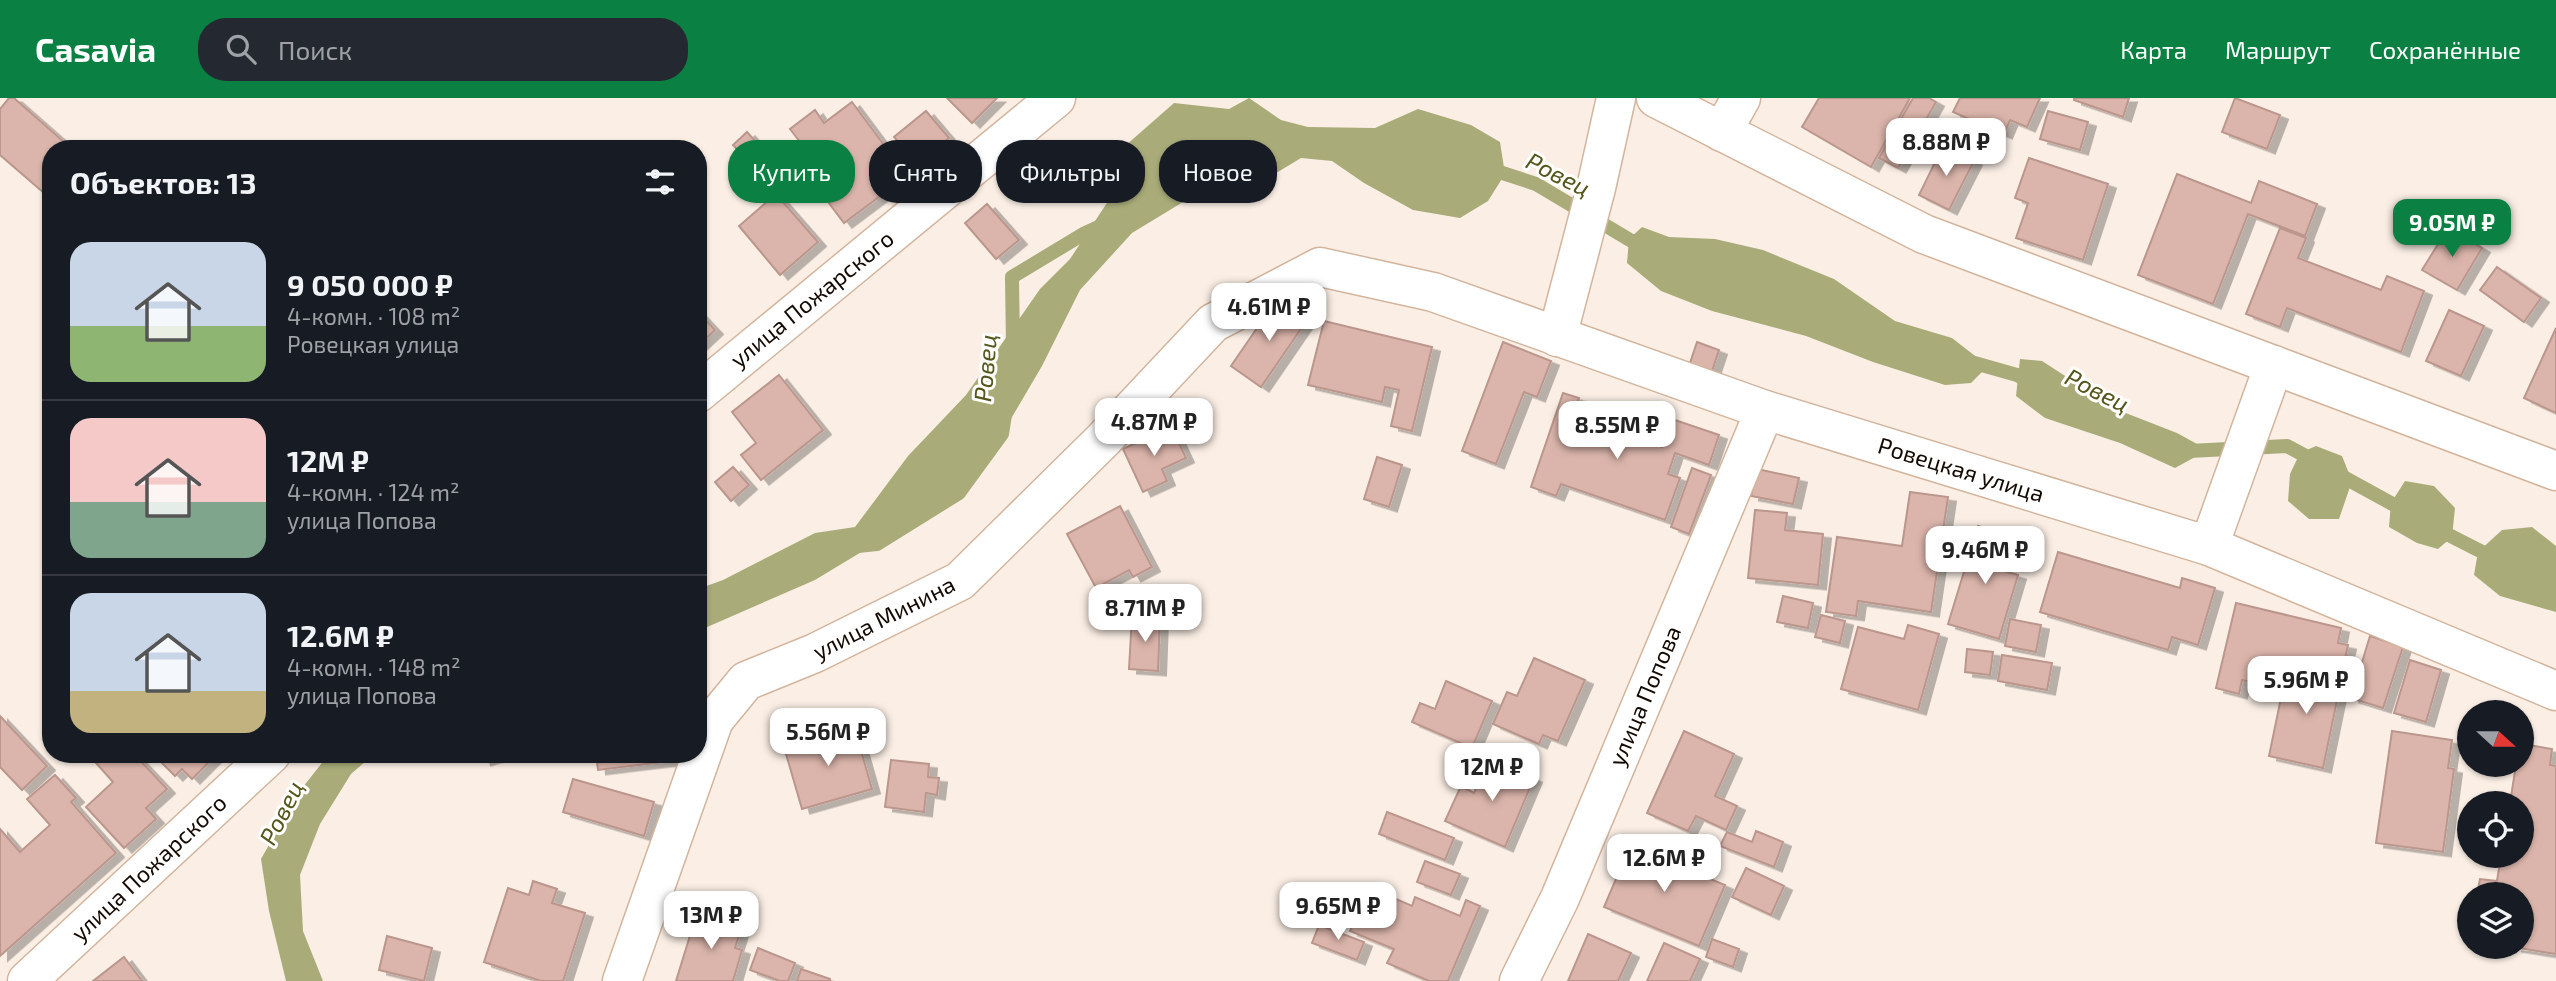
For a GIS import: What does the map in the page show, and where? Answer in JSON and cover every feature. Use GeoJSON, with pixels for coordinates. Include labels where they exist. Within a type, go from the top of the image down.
{"type":"FeatureCollection","features":[{"type":"Feature","properties":{"kind":"street","name":"улица Пожарского"},"geometry":{"type":"LineString","coordinates":[[707,386],[1056,98]]}},
{"type":"Feature","properties":{"kind":"street"},"geometry":{"type":"LineString","coordinates":[[1557,337],[1596,188],[1616,98]]}},
{"type":"Feature","properties":{"kind":"street"},"geometry":{"type":"LineString","coordinates":[[1656,98],[1924,234],[2556,471]]}},
{"type":"Feature","properties":{"kind":"street"},"geometry":{"type":"LineString","coordinates":[[1722,132],[1741,98]]}},
{"type":"Feature","properties":{"kind":"street","name":"улица Минина"},"geometry":{"type":"LineString","coordinates":[[707,740],[714,720],[746,681],[815,653],[960,581],[1103,440],[1213,323],[1320,267],[1433,292],[1557,337]]}},
{"type":"Feature","properties":{"kind":"street","name":"Ровецкая улица"},"geometry":{"type":"LineString","coordinates":[[1557,337],[1765,410],[2209,545],[2556,691]]}},
{"type":"Feature","properties":{"kind":"street"},"geometry":{"type":"LineString","coordinates":[[2209,545],[2274,365]]}},
{"type":"Feature","properties":{"kind":"street","name":"улица Попова"},"geometry":{"type":"LineString","coordinates":[[1519,981],[1560,898],[1765,410]]}},
{"type":"Feature","properties":{"kind":"street","name":"улица Пожарского"},"geometry":{"type":"LineString","coordinates":[[27,981],[261,763]]}},
{"type":"Feature","properties":{"kind":"street","name":"улица Минина"},"geometry":{"type":"LineString","coordinates":[[622,981],[699,763]]}},
{"type":"Feature","properties":{"kind":"water"},"geometry":{"type":"Polygon","coordinates":[[[1249,98],[1281,120],[1308,127],[1375,128],[1418,109],[1471,125],[1500,142],[1505,174],[1488,201],[1460,218],[1413,210],[1364,183],[1332,161],[1301,158],[1277,173],[1277,140],[1159,140],[1159,203],[1181,203],[1132,233],[1080,290],[1042,366],[1002,434],[959,493],[815,580],[707,627],[707,586],[815,533],[855,527],[908,456],[966,395],[1040,289],[1070,259],[1107,203],[1145,203],[1145,140],[1132,140],[1174,103],[1229,109],[1249,98]]]}},
{"type":"Feature","properties":{"kind":"water"},"geometry":{"type":"Polygon","coordinates":[[[1642,227],[1669,237],[1715,239],[1763,250],[1834,279],[1895,321],[1952,338],[1988,366],[1971,383],[1945,385],[1873,362],[1806,336],[1712,311],[1661,291],[1627,263],[1629,239],[1642,227]]]}},
{"type":"Feature","properties":{"kind":"water"},"geometry":{"type":"Polygon","coordinates":[[[2020,359],[2042,361],[2118,410],[2177,433],[2208,450],[2175,468],[2120,443],[2045,418],[2016,396],[2020,359]]]}},
{"type":"Feature","properties":{"kind":"water"},"geometry":{"type":"Polygon","coordinates":[[[2316,446],[2342,456],[2352,481],[2339,519],[2309,519],[2288,501],[2290,474],[2300,453],[2316,446]]]}},
{"type":"Feature","properties":{"kind":"water"},"geometry":{"type":"Polygon","coordinates":[[[2405,481],[2434,486],[2455,508],[2452,537],[2438,549],[2417,543],[2389,527],[2391,503],[2405,481]]]}},
{"type":"Feature","properties":{"kind":"water"},"geometry":{"type":"Polygon","coordinates":[[[2532,527],[2556,546],[2556,612],[2500,596],[2474,575],[2478,552],[2502,530],[2532,527]]]}},
{"type":"Feature","properties":{"kind":"water"},"geometry":{"type":"Polygon","coordinates":[[[322,763],[364,763],[351,774],[320,824],[300,875],[303,931],[323,981],[286,981],[269,911],[261,859],[299,792],[322,763]]]}},
{"type":"Feature","properties":{"kind":"building"},"geometry":{"type":"Polygon","coordinates":[[[9,98],[14,98],[62,140],[42,140],[42,191],[0,155],[0,109],[9,98]]]}},
{"type":"Feature","properties":{"kind":"building"},"geometry":{"type":"Polygon","coordinates":[[[947,98],[997,98],[972,123],[947,98]]]}},
{"type":"Feature","properties":{"kind":"building"},"geometry":{"type":"Polygon","coordinates":[[[1819,98],[1910,98],[1871,167],[1802,127],[1819,98]]]}},
{"type":"Feature","properties":{"kind":"building"},"geometry":{"type":"Polygon","coordinates":[[[1913,98],[1929,98],[1936,102],[1898,168],[1879,158],[1913,98]]]}},
{"type":"Feature","properties":{"kind":"building"},"geometry":{"type":"Polygon","coordinates":[[[1960,98],[2040,98],[2027,127],[2010,120],[2004,134],[1953,112],[1960,98]]]}},
{"type":"Feature","properties":{"kind":"building"},"geometry":{"type":"Polygon","coordinates":[[[2074,98],[2129,98],[2123,117],[2074,98]]]}},
{"type":"Feature","properties":{"kind":"building"},"geometry":{"type":"Polygon","coordinates":[[[2235,98],[2280,115],[2267,149],[2222,132],[2235,98]]]}},
{"type":"Feature","properties":{"kind":"building"},"geometry":{"type":"Polygon","coordinates":[[[852,102],[880,140],[869,140],[871,203],[844,223],[829,203],[855,203],[855,140],[798,140],[790,129],[815,110],[824,123],[852,102]]]}},
{"type":"Feature","properties":{"kind":"building"},"geometry":{"type":"Polygon","coordinates":[[[926,111],[949,138],[897,140],[894,137],[926,111]]]}},
{"type":"Feature","properties":{"kind":"building"},"geometry":{"type":"Polygon","coordinates":[[[2048,111],[2088,122],[2080,150],[2040,139],[2048,111]]]}},
{"type":"Feature","properties":{"kind":"building"},"geometry":{"type":"Polygon","coordinates":[[[747,132],[754,140],[738,140],[747,132]]]}},
{"type":"Feature","properties":{"kind":"building"},"geometry":{"type":"Polygon","coordinates":[[[1943,146],[1974,161],[1949,210],[1919,195],[1943,146]]]}},
{"type":"Feature","properties":{"kind":"building"},"geometry":{"type":"Polygon","coordinates":[[[2029,158],[2108,184],[2083,260],[2016,238],[2028,203],[2015,198],[2029,158]]]}},
{"type":"Feature","properties":{"kind":"building"},"geometry":{"type":"Polygon","coordinates":[[[2177,174],[2251,203],[2259,181],[2317,204],[2305,236],[2248,214],[2213,304],[2138,275],[2177,174]]]}},
{"type":"Feature","properties":{"kind":"building"},"geometry":{"type":"Polygon","coordinates":[[[766,203],[784,203],[818,242],[780,275],[739,226],[766,203]]]}},
{"type":"Feature","properties":{"kind":"building"},"geometry":{"type":"Polygon","coordinates":[[[987,204],[1019,240],[996,259],[965,223],[987,204]]]}},
{"type":"Feature","properties":{"kind":"building"},"geometry":{"type":"Polygon","coordinates":[[[2280,228],[2306,238],[2298,258],[2381,290],[2387,276],[2424,291],[2401,352],[2287,308],[2280,327],[2246,314],[2280,228]]]}},
{"type":"Feature","properties":{"kind":"building"},"geometry":{"type":"Polygon","coordinates":[[[2448,228],[2482,248],[2457,290],[2422,270],[2448,228]]]}},
{"type":"Feature","properties":{"kind":"building"},"geometry":{"type":"Polygon","coordinates":[[[2497,267],[2541,298],[2524,322],[2480,290],[2497,267]]]}},
{"type":"Feature","properties":{"kind":"building"},"geometry":{"type":"Polygon","coordinates":[[[1277,299],[1307,320],[1261,387],[1231,366],[1277,299]]]}},
{"type":"Feature","properties":{"kind":"building"},"geometry":{"type":"Polygon","coordinates":[[[2449,310],[2484,326],[2461,376],[2426,361],[2449,310]]]}},
{"type":"Feature","properties":{"kind":"building"},"geometry":{"type":"Polygon","coordinates":[[[1324,321],[1432,347],[1412,431],[1391,426],[1399,390],[1385,387],[1382,402],[1308,385],[1324,321]]]}},
{"type":"Feature","properties":{"kind":"building"},"geometry":{"type":"Polygon","coordinates":[[[707,322],[715,330],[707,338],[707,322]]]}},
{"type":"Feature","properties":{"kind":"building"},"geometry":{"type":"Polygon","coordinates":[[[2556,328],[2556,413],[2524,398],[2556,328]]]}},
{"type":"Feature","properties":{"kind":"building"},"geometry":{"type":"Polygon","coordinates":[[[1503,342],[1551,361],[1537,397],[1524,392],[1496,464],[1462,451],[1503,342]]]}},
{"type":"Feature","properties":{"kind":"building"},"geometry":{"type":"Polygon","coordinates":[[[1697,342],[1719,350],[1708,383],[1686,375],[1697,342]]]}},
{"type":"Feature","properties":{"kind":"building"},"geometry":{"type":"Polygon","coordinates":[[[779,375],[823,430],[761,480],[741,455],[756,443],[732,412],[779,375]]]}},
{"type":"Feature","properties":{"kind":"building"},"geometry":{"type":"Polygon","coordinates":[[[1563,393],[1579,398],[1574,409],[1586,413],[1584,420],[1662,447],[1672,419],[1719,435],[1709,465],[1675,453],[1668,474],[1680,478],[1665,520],[1561,484],[1556,496],[1531,487],[1563,393]]]}},
{"type":"Feature","properties":{"kind":"building"},"geometry":{"type":"Polygon","coordinates":[[[1171,426],[1186,458],[1162,469],[1167,481],[1143,492],[1123,449],[1171,426]]]}},
{"type":"Feature","properties":{"kind":"building"},"geometry":{"type":"Polygon","coordinates":[[[1377,457],[1402,465],[1389,507],[1364,499],[1377,457]]]}},
{"type":"Feature","properties":{"kind":"building"},"geometry":{"type":"Polygon","coordinates":[[[733,467],[749,485],[731,501],[715,482],[733,467]]]}},
{"type":"Feature","properties":{"kind":"building"},"geometry":{"type":"Polygon","coordinates":[[[1692,468],[1711,475],[1689,534],[1671,527],[1692,468]]]}},
{"type":"Feature","properties":{"kind":"building"},"geometry":{"type":"Polygon","coordinates":[[[1757,469],[1799,478],[1793,504],[1751,496],[1757,469]]]}},
{"type":"Feature","properties":{"kind":"building"},"geometry":{"type":"Polygon","coordinates":[[[1910,492],[1948,497],[1931,612],[1858,601],[1856,616],[1826,612],[1837,537],[1902,546],[1910,492]]]}},
{"type":"Feature","properties":{"kind":"building"},"geometry":{"type":"Polygon","coordinates":[[[1120,506],[1152,567],[1133,577],[1129,570],[1096,588],[1067,534],[1120,506]]]}},
{"type":"Feature","properties":{"kind":"building"},"geometry":{"type":"Polygon","coordinates":[[[1755,510],[1787,513],[1785,530],[1823,534],[1818,585],[1748,578],[1755,510]]]}},
{"type":"Feature","properties":{"kind":"building"},"geometry":{"type":"Polygon","coordinates":[[[1978,526],[2011,536],[2000,570],[2018,575],[1999,639],[1948,624],[1978,526]]]}},
{"type":"Feature","properties":{"kind":"building"},"geometry":{"type":"Polygon","coordinates":[[[2058,552],[2180,588],[2182,578],[2215,588],[2198,645],[2172,637],[2168,650],[2040,612],[2058,552]]]}},
{"type":"Feature","properties":{"kind":"building"},"geometry":{"type":"Polygon","coordinates":[[[1783,596],[1813,603],[1808,628],[1777,622],[1783,596]]]}},
{"type":"Feature","properties":{"kind":"building"},"geometry":{"type":"Polygon","coordinates":[[[2236,603],[2341,628],[2338,643],[2348,645],[2342,672],[2283,658],[2276,688],[2242,680],[2239,694],[2216,688],[2236,603]]]}},
{"type":"Feature","properties":{"kind":"building"},"geometry":{"type":"Polygon","coordinates":[[[1821,615],[1845,621],[1840,643],[1815,637],[1821,615]]]}},
{"type":"Feature","properties":{"kind":"building"},"geometry":{"type":"Polygon","coordinates":[[[1132,616],[1160,618],[1158,671],[1129,669],[1132,616]]]}},
{"type":"Feature","properties":{"kind":"building"},"geometry":{"type":"Polygon","coordinates":[[[2010,619],[2041,625],[2036,652],[2005,646],[2010,619]]]}},
{"type":"Feature","properties":{"kind":"building"},"geometry":{"type":"Polygon","coordinates":[[[1908,625],[1939,634],[1918,710],[1841,689],[1858,627],[1904,639],[1908,625]]]}},
{"type":"Feature","properties":{"kind":"building"},"geometry":{"type":"Polygon","coordinates":[[[2370,636],[2403,647],[2383,708],[2351,698],[2370,636]]]}},
{"type":"Feature","properties":{"kind":"building"},"geometry":{"type":"Polygon","coordinates":[[[1967,649],[1993,652],[1990,675],[1965,672],[1967,649]]]}},
{"type":"Feature","properties":{"kind":"building"},"geometry":{"type":"Polygon","coordinates":[[[2002,655],[2052,663],[2047,690],[1998,681],[2002,655]]]}},
{"type":"Feature","properties":{"kind":"building"},"geometry":{"type":"Polygon","coordinates":[[[1534,658],[1585,680],[1558,741],[1543,735],[1539,744],[1493,724],[1507,692],[1517,696],[1534,658]]]}},
{"type":"Feature","properties":{"kind":"building"},"geometry":{"type":"Polygon","coordinates":[[[2410,660],[2441,670],[2426,722],[2394,713],[2410,660]]]}},
{"type":"Feature","properties":{"kind":"building"},"geometry":{"type":"Polygon","coordinates":[[[2288,664],[2342,676],[2323,768],[2269,756],[2288,664]]]}},
{"type":"Feature","properties":{"kind":"building"},"geometry":{"type":"Polygon","coordinates":[[[1446,681],[1492,701],[1472,748],[1412,722],[1420,703],[1435,709],[1446,681]]]}},
{"type":"Feature","properties":{"kind":"building"},"geometry":{"type":"Polygon","coordinates":[[[0,716],[47,766],[22,790],[0,767],[0,716]]]}},
{"type":"Feature","properties":{"kind":"building"},"geometry":{"type":"Polygon","coordinates":[[[854,726],[872,789],[802,809],[784,747],[854,726]]]}},
{"type":"Feature","properties":{"kind":"building"},"geometry":{"type":"Polygon","coordinates":[[[1684,731],[1734,754],[1715,796],[1737,806],[1726,830],[1696,816],[1688,831],[1647,813],[1684,731]]]}},
{"type":"Feature","properties":{"kind":"building"},"geometry":{"type":"Polygon","coordinates":[[[2392,731],[2452,740],[2448,768],[2454,769],[2443,852],[2376,843],[2392,731]]]}},
{"type":"Feature","properties":{"kind":"building"},"geometry":{"type":"Polygon","coordinates":[[[2534,746],[2552,749],[2550,765],[2556,766],[2556,954],[2534,950],[2534,882],[2479,882],[2480,879],[2497,881],[2499,868],[2534,868],[2534,791],[2512,791],[2514,777],[2534,777],[2534,746]]]}},
{"type":"Feature","properties":{"kind":"building"},"geometry":{"type":"Polygon","coordinates":[[[1489,759],[1534,778],[1505,847],[1445,821],[1461,786],[1474,793],[1489,759]]]}},
{"type":"Feature","properties":{"kind":"building"},"geometry":{"type":"Polygon","coordinates":[[[891,760],[929,764],[928,777],[939,778],[937,795],[926,793],[924,812],[885,807],[891,760]]]}},
{"type":"Feature","properties":{"kind":"building"},"geometry":{"type":"Polygon","coordinates":[[[96,763],[142,763],[167,789],[146,808],[156,819],[124,848],[86,807],[113,782],[96,763]]]}},
{"type":"Feature","properties":{"kind":"building"},"geometry":{"type":"Polygon","coordinates":[[[162,763],[208,763],[192,779],[182,769],[175,776],[162,763]]]}},
{"type":"Feature","properties":{"kind":"building"},"geometry":{"type":"Polygon","coordinates":[[[597,763],[655,763],[598,770],[597,763]]]}},
{"type":"Feature","properties":{"kind":"building"},"geometry":{"type":"Polygon","coordinates":[[[55,775],[76,798],[71,802],[116,853],[0,956],[0,829],[20,852],[50,825],[27,799],[55,775]]]}},
{"type":"Feature","properties":{"kind":"building"},"geometry":{"type":"Polygon","coordinates":[[[573,779],[654,802],[644,836],[563,812],[573,779]]]}},
{"type":"Feature","properties":{"kind":"building"},"geometry":{"type":"Polygon","coordinates":[[[1387,812],[1454,838],[1445,860],[1379,834],[1387,812]]]}},
{"type":"Feature","properties":{"kind":"building"},"geometry":{"type":"Polygon","coordinates":[[[1756,831],[1783,842],[1774,867],[1720,846],[1727,832],[1752,842],[1756,831]]]}},
{"type":"Feature","properties":{"kind":"building"},"geometry":{"type":"Polygon","coordinates":[[[1647,842],[1680,856],[1676,865],[1725,885],[1699,946],[1604,907],[1630,846],[1643,851],[1647,842]]]}},
{"type":"Feature","properties":{"kind":"building"},"geometry":{"type":"Polygon","coordinates":[[[1425,861],[1460,874],[1451,895],[1417,882],[1425,861]]]}},
{"type":"Feature","properties":{"kind":"building"},"geometry":{"type":"Polygon","coordinates":[[[1746,868],[1784,886],[1771,915],[1732,897],[1746,868]]]}},
{"type":"Feature","properties":{"kind":"building"},"geometry":{"type":"Polygon","coordinates":[[[533,881],[557,889],[552,903],[585,913],[563,981],[541,981],[484,962],[508,888],[529,895],[533,881]]]}},
{"type":"Feature","properties":{"kind":"building"},"geometry":{"type":"Polygon","coordinates":[[[1368,887],[1412,906],[1415,897],[1460,916],[1466,900],[1480,906],[1448,981],[1429,981],[1387,963],[1394,949],[1350,931],[1368,887]]]}},
{"type":"Feature","properties":{"kind":"building"},"geometry":{"type":"Polygon","coordinates":[[[697,913],[742,926],[735,948],[742,950],[733,981],[676,981],[697,913]]]}},
{"type":"Feature","properties":{"kind":"building"},"geometry":{"type":"Polygon","coordinates":[[[1319,925],[1364,942],[1357,960],[1312,943],[1319,925]]]}},
{"type":"Feature","properties":{"kind":"building"},"geometry":{"type":"Polygon","coordinates":[[[1588,934],[1631,953],[1618,981],[1568,981],[1588,934]]]}},
{"type":"Feature","properties":{"kind":"building"},"geometry":{"type":"Polygon","coordinates":[[[387,936],[432,948],[424,981],[379,970],[387,936]]]}},
{"type":"Feature","properties":{"kind":"building"},"geometry":{"type":"Polygon","coordinates":[[[1712,939],[1739,949],[1733,967],[1706,957],[1712,939]]]}},
{"type":"Feature","properties":{"kind":"building"},"geometry":{"type":"Polygon","coordinates":[[[1664,943],[1700,959],[1690,981],[1647,981],[1664,943]]]}},
{"type":"Feature","properties":{"kind":"building"},"geometry":{"type":"Polygon","coordinates":[[[758,948],[795,963],[788,981],[780,981],[750,970],[758,948]]]}},
{"type":"Feature","properties":{"kind":"building"},"geometry":{"type":"Polygon","coordinates":[[[124,957],[142,981],[93,981],[124,957]]]}},
{"type":"Feature","properties":{"kind":"building"},"geometry":{"type":"Polygon","coordinates":[[[801,969],[830,979],[830,981],[797,981],[801,969]]]}},
{"type":"Feature","properties":{"kind":"waterway","name":"Ровец"},"geometry":{"type":"LineString","coordinates":[[1487,168],[1536,184],[1645,249]]}},
{"type":"Feature","properties":{"kind":"waterway","name":"Ровец"},"geometry":{"type":"LineString","coordinates":[[1013,347],[1012,277],[1085,233],[1107,223]]}},
{"type":"Feature","properties":{"kind":"waterway","name":"Ровец"},"geometry":{"type":"LineString","coordinates":[[1971,362],[2017,375],[2031,383]]}},
{"type":"Feature","properties":{"kind":"waterway","name":"Ровец"},"geometry":{"type":"LineString","coordinates":[[858,546],[877,544],[959,493],[1002,434],[1005,415]]}},
{"type":"Feature","properties":{"kind":"waterway","name":"Ровец"},"geometry":{"type":"LineString","coordinates":[[2189,451],[2287,446],[2315,461]]}},
{"type":"Feature","properties":{"kind":"waterway","name":"Ровец"},"geometry":{"type":"LineString","coordinates":[[2336,473],[2407,512]]}},
{"type":"Feature","properties":{"kind":"waterway","name":"Ровец"},"geometry":{"type":"LineString","coordinates":[[2437,529],[2494,558]]}}]}
